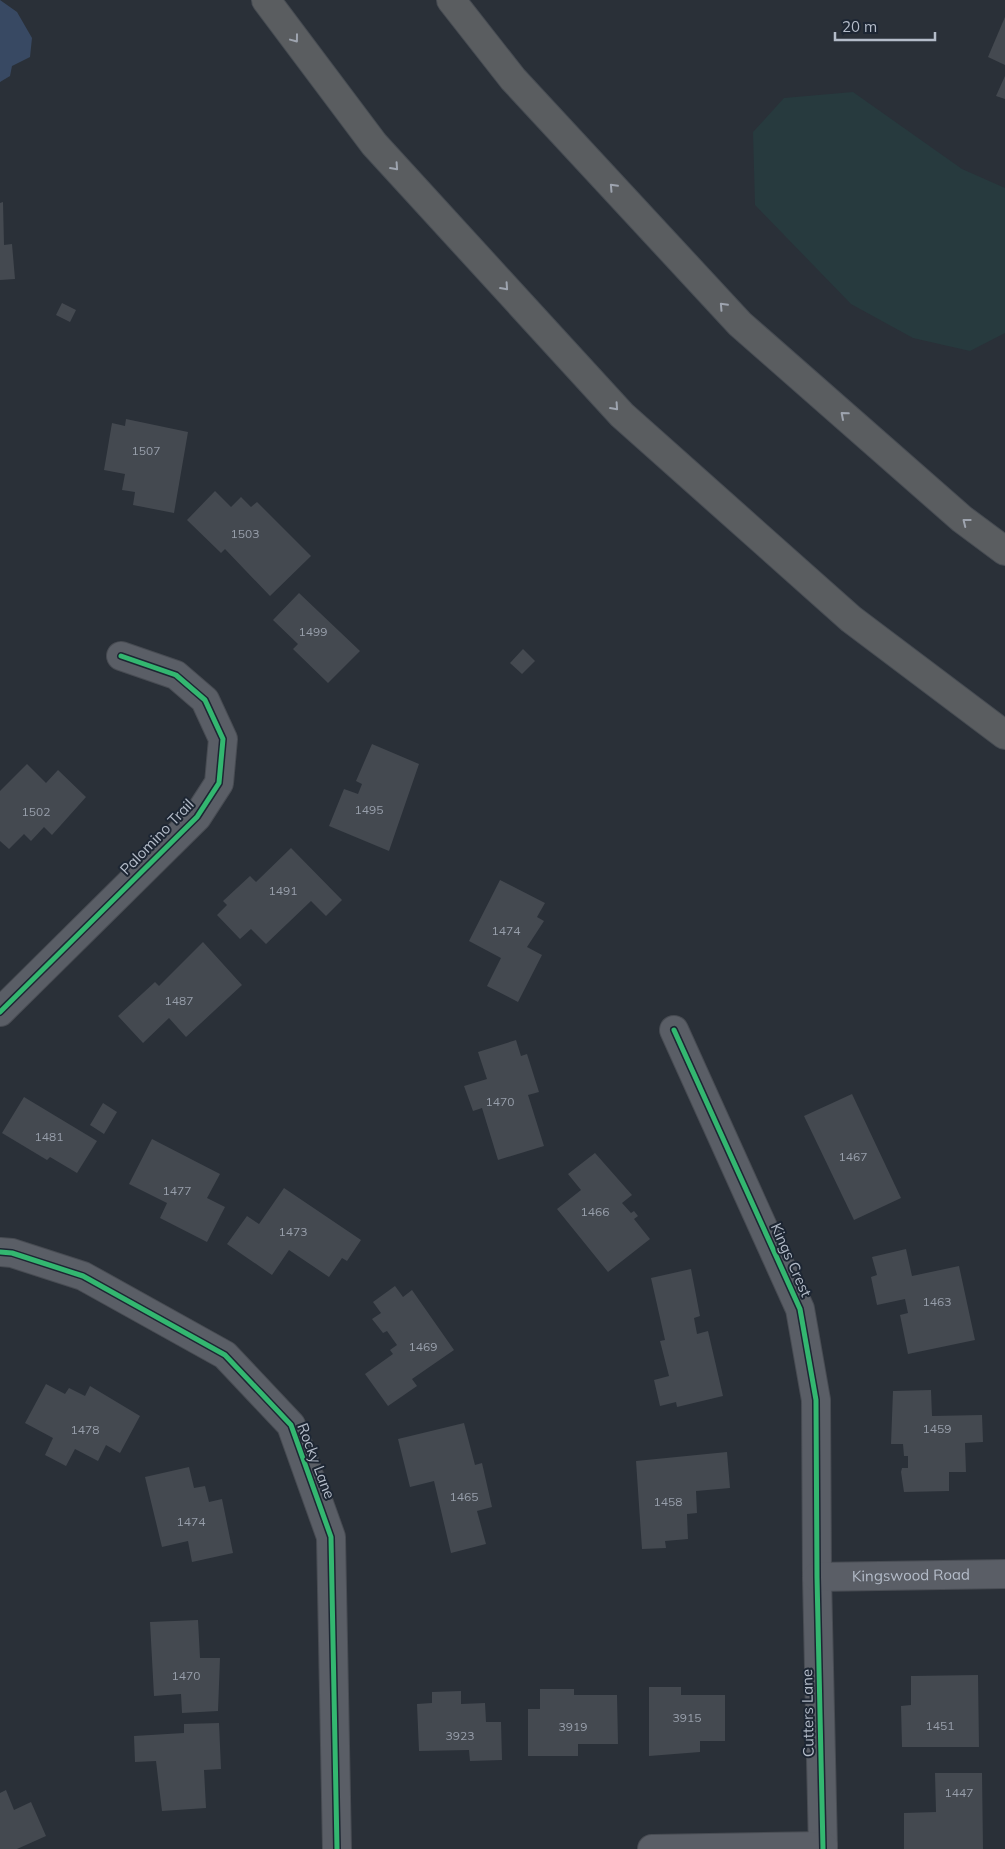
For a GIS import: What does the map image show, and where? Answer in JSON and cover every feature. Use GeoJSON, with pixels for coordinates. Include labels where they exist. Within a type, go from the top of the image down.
{"type":"FeatureCollection","features":[{"type":"Feature","properties":{"kind":"highway"},"geometry":{"type":"LineString","coordinates":[[266,0],[374,144],[622,414],[851,619],[1005,735]]}},
{"type":"Feature","properties":{"kind":"highway"},"geometry":{"type":"LineString","coordinates":[[451,0],[513,79],[740,324],[962,519],[1005,551]]}},
{"type":"Feature","properties":{"kind":"street","name":"Palomino Trail"},"geometry":{"type":"LineString","coordinates":[[0,1012],[197,818],[219,783],[222,739],[205,700],[176,675],[121,656]]}},
{"type":"Feature","properties":{"kind":"street","name":"Kings Crest"},"geometry":{"type":"LineString","coordinates":[[674,1030],[800,1310],[816,1400],[817,1577]]}},
{"type":"Feature","properties":{"kind":"street","name":"Rocky Lane"},"geometry":{"type":"LineString","coordinates":[[0,1252],[12,1253],[83,1276],[225,1355],[291,1425],[331,1537],[337,1849]]}},
{"type":"Feature","properties":{"kind":"street","name":"Kingswood Road"},"geometry":{"type":"LineString","coordinates":[[817,1577],[1005,1574]]}},
{"type":"Feature","properties":{"kind":"street","name":"Cutters Lane"},"geometry":{"type":"LineString","coordinates":[[817,1577],[823,1847]]}},
{"type":"Feature","properties":{"kind":"street"},"geometry":{"type":"LineString","coordinates":[[652,1849],[823,1847]]}},
{"type":"Feature","properties":{"kind":"green space"},"geometry":{"type":"Polygon","coordinates":[[[853,92],[962,169],[1005,188],[1005,333],[970,351],[913,338],[851,304],[755,205],[753,132],[784,98],[853,92]]]}},
{"type":"Feature","properties":{"kind":"water"},"geometry":{"type":"Polygon","coordinates":[[[0,0],[17,12],[32,38],[30,57],[12,66],[10,76],[0,82],[0,0]]]}},
{"type":"Feature","properties":{"kind":"building"},"geometry":{"type":"Polygon","coordinates":[[[1005,17],[1005,65],[988,57],[1005,17]]]}},
{"type":"Feature","properties":{"kind":"building"},"geometry":{"type":"Polygon","coordinates":[[[1005,76],[1005,99],[996,96],[1005,76]]]}},
{"type":"Feature","properties":{"kind":"building"},"geometry":{"type":"Polygon","coordinates":[[[3,202],[4,245],[12,244],[15,279],[0,280],[0,203],[3,202]]]}},
{"type":"Feature","properties":{"kind":"building"},"geometry":{"type":"Polygon","coordinates":[[[62,303],[76,310],[70,322],[56,315],[62,303]]]}},
{"type":"Feature","properties":{"kind":"building"},"geometry":{"type":"Polygon","coordinates":[[[126,419],[188,432],[174,513],[133,505],[135,492],[122,490],[125,474],[104,470],[112,423],[125,426],[126,419]]]}},
{"type":"Feature","properties":{"kind":"building"},"geometry":{"type":"Polygon","coordinates":[[[215,491],[231,507],[241,497],[251,507],[257,502],[311,556],[270,596],[225,549],[221,553],[187,520],[215,491]]]}},
{"type":"Feature","properties":{"kind":"building"},"geometry":{"type":"Polygon","coordinates":[[[299,593],[360,651],[328,683],[293,649],[298,644],[273,620],[299,593]]]}},
{"type":"Feature","properties":{"kind":"building"},"geometry":{"type":"Polygon","coordinates":[[[523,649],[535,661],[522,674],[510,663],[523,649]]]}},
{"type":"Feature","properties":{"kind":"building"},"geometry":{"type":"Polygon","coordinates":[[[372,744],[419,764],[389,851],[329,826],[344,789],[358,794],[362,784],[356,781],[372,744]]]}},
{"type":"Feature","properties":{"kind":"building"},"geometry":{"type":"Polygon","coordinates":[[[27,764],[46,783],[58,770],[86,797],[52,835],[44,827],[31,841],[24,834],[9,849],[0,841],[0,791],[27,764]]]}},
{"type":"Feature","properties":{"kind":"building"},"geometry":{"type":"Polygon","coordinates":[[[291,848],[342,900],[326,916],[311,901],[266,944],[251,929],[240,939],[217,915],[227,905],[223,901],[250,876],[256,882],[291,848]]]}},
{"type":"Feature","properties":{"kind":"building"},"geometry":{"type":"Polygon","coordinates":[[[500,880],[545,903],[537,917],[544,921],[527,947],[542,955],[518,1002],[487,986],[501,958],[469,941],[500,880]]]}},
{"type":"Feature","properties":{"kind":"building"},"geometry":{"type":"Polygon","coordinates":[[[203,942],[242,985],[186,1037],[169,1018],[143,1043],[118,1016],[155,982],[159,986],[203,942]]]}},
{"type":"Feature","properties":{"kind":"building"},"geometry":{"type":"Polygon","coordinates":[[[516,1040],[521,1056],[527,1054],[539,1092],[528,1095],[544,1146],[498,1160],[482,1108],[473,1111],[464,1086],[487,1079],[478,1052],[516,1040]]]}},
{"type":"Feature","properties":{"kind":"building"},"geometry":{"type":"Polygon","coordinates":[[[852,1094],[901,1198],[854,1220],[804,1116],[852,1094]]]}},
{"type":"Feature","properties":{"kind":"building"},"geometry":{"type":"Polygon","coordinates":[[[24,1097],[97,1141],[77,1173],[50,1157],[47,1160],[2,1133],[24,1097]]]}},
{"type":"Feature","properties":{"kind":"building"},"geometry":{"type":"Polygon","coordinates":[[[103,1103],[117,1112],[104,1134],[90,1125],[103,1103]]]}},
{"type":"Feature","properties":{"kind":"building"},"geometry":{"type":"Polygon","coordinates":[[[152,1139],[220,1174],[207,1198],[225,1207],[207,1242],[160,1218],[167,1203],[129,1184],[152,1139]]]}},
{"type":"Feature","properties":{"kind":"building"},"geometry":{"type":"Polygon","coordinates":[[[595,1153],[632,1195],[622,1203],[631,1213],[634,1211],[638,1216],[634,1219],[650,1239],[608,1272],[557,1209],[581,1190],[568,1174],[595,1153]]]}},
{"type":"Feature","properties":{"kind":"building"},"geometry":{"type":"Polygon","coordinates":[[[284,1188],[361,1240],[347,1261],[342,1258],[329,1277],[289,1250],[272,1275],[227,1244],[247,1216],[259,1224],[284,1188]]]}},
{"type":"Feature","properties":{"kind":"building"},"geometry":{"type":"Polygon","coordinates":[[[906,1249],[912,1276],[959,1266],[975,1340],[908,1354],[900,1315],[908,1313],[905,1299],[877,1305],[871,1277],[877,1275],[872,1257],[906,1249]]]}},
{"type":"Feature","properties":{"kind":"building"},"geometry":{"type":"Polygon","coordinates":[[[691,1269],[700,1316],[694,1318],[697,1334],[708,1331],[723,1396],[677,1407],[676,1402],[660,1406],[654,1380],[669,1376],[660,1341],[665,1340],[651,1278],[691,1269]]]}},
{"type":"Feature","properties":{"kind":"building"},"geometry":{"type":"Polygon","coordinates":[[[395,1286],[403,1297],[412,1290],[454,1350],[412,1379],[417,1386],[388,1406],[365,1374],[393,1354],[390,1350],[397,1345],[387,1331],[383,1333],[372,1319],[381,1313],[373,1302],[395,1286]]]}},
{"type":"Feature","properties":{"kind":"building"},"geometry":{"type":"Polygon","coordinates":[[[46,1384],[65,1394],[69,1388],[85,1396],[90,1386],[140,1416],[120,1453],[106,1445],[98,1461],[75,1449],[66,1466],[45,1455],[53,1438],[25,1423],[46,1384]]]}},
{"type":"Feature","properties":{"kind":"building"},"geometry":{"type":"Polygon","coordinates":[[[931,1390],[932,1416],[982,1415],[983,1442],[965,1443],[966,1472],[949,1472],[949,1491],[904,1492],[901,1472],[902,1468],[908,1468],[908,1456],[904,1456],[903,1444],[891,1444],[893,1391],[931,1390]]]}},
{"type":"Feature","properties":{"kind":"building"},"geometry":{"type":"Polygon","coordinates":[[[464,1423],[475,1465],[482,1463],[492,1507],[477,1511],[486,1544],[451,1553],[434,1481],[410,1487],[398,1439],[464,1423]]]}},
{"type":"Feature","properties":{"kind":"building"},"geometry":{"type":"Polygon","coordinates":[[[727,1452],[730,1488],[696,1491],[697,1513],[687,1514],[688,1539],[665,1541],[666,1548],[642,1549],[636,1461],[727,1452]]]}},
{"type":"Feature","properties":{"kind":"building"},"geometry":{"type":"Polygon","coordinates":[[[189,1467],[194,1488],[205,1486],[209,1502],[222,1499],[233,1553],[192,1562],[188,1541],[162,1547],[145,1477],[189,1467]]]}},
{"type":"Feature","properties":{"kind":"building"},"geometry":{"type":"Polygon","coordinates":[[[198,1620],[200,1658],[220,1658],[218,1711],[182,1713],[181,1694],[154,1696],[150,1622],[198,1620]]]}},
{"type":"Feature","properties":{"kind":"building"},"geometry":{"type":"Polygon","coordinates":[[[978,1675],[979,1747],[902,1747],[901,1706],[911,1705],[911,1676],[978,1675]]]}},
{"type":"Feature","properties":{"kind":"building"},"geometry":{"type":"Polygon","coordinates":[[[649,1687],[681,1687],[681,1695],[725,1695],[725,1741],[700,1741],[700,1752],[649,1756],[649,1687]]]}},
{"type":"Feature","properties":{"kind":"building"},"geometry":{"type":"Polygon","coordinates":[[[540,1689],[574,1689],[574,1695],[617,1695],[618,1744],[578,1744],[578,1756],[528,1756],[528,1709],[540,1709],[540,1689]]]}},
{"type":"Feature","properties":{"kind":"building"},"geometry":{"type":"Polygon","coordinates":[[[461,1691],[461,1704],[485,1703],[486,1722],[501,1722],[502,1760],[470,1761],[469,1750],[419,1751],[417,1704],[432,1703],[432,1692],[461,1691]]]}},
{"type":"Feature","properties":{"kind":"building"},"geometry":{"type":"Polygon","coordinates":[[[219,1723],[221,1769],[204,1770],[206,1808],[162,1811],[156,1761],[135,1762],[134,1736],[184,1733],[184,1724],[219,1723]]]}},
{"type":"Feature","properties":{"kind":"building"},"geometry":{"type":"Polygon","coordinates":[[[935,1773],[982,1773],[983,1849],[904,1849],[904,1813],[936,1812],[935,1773]]]}},
{"type":"Feature","properties":{"kind":"building"},"geometry":{"type":"Polygon","coordinates":[[[6,1790],[14,1810],[31,1802],[46,1836],[17,1849],[0,1849],[0,1793],[6,1790]]]}},
{"type":"Feature","properties":{"kind":"cycle path"},"geometry":{"type":"LineString","coordinates":[[0,1012],[197,817],[219,783],[223,739],[205,700],[176,675],[121,656]]}},
{"type":"Feature","properties":{"kind":"cycle path"},"geometry":{"type":"LineString","coordinates":[[674,1030],[800,1309],[816,1400],[817,1577],[823,1849]]}},
{"type":"Feature","properties":{"kind":"cycle path"},"geometry":{"type":"LineString","coordinates":[[0,1252],[12,1253],[83,1276],[225,1355],[291,1425],[331,1537],[337,1849]]}}]}
